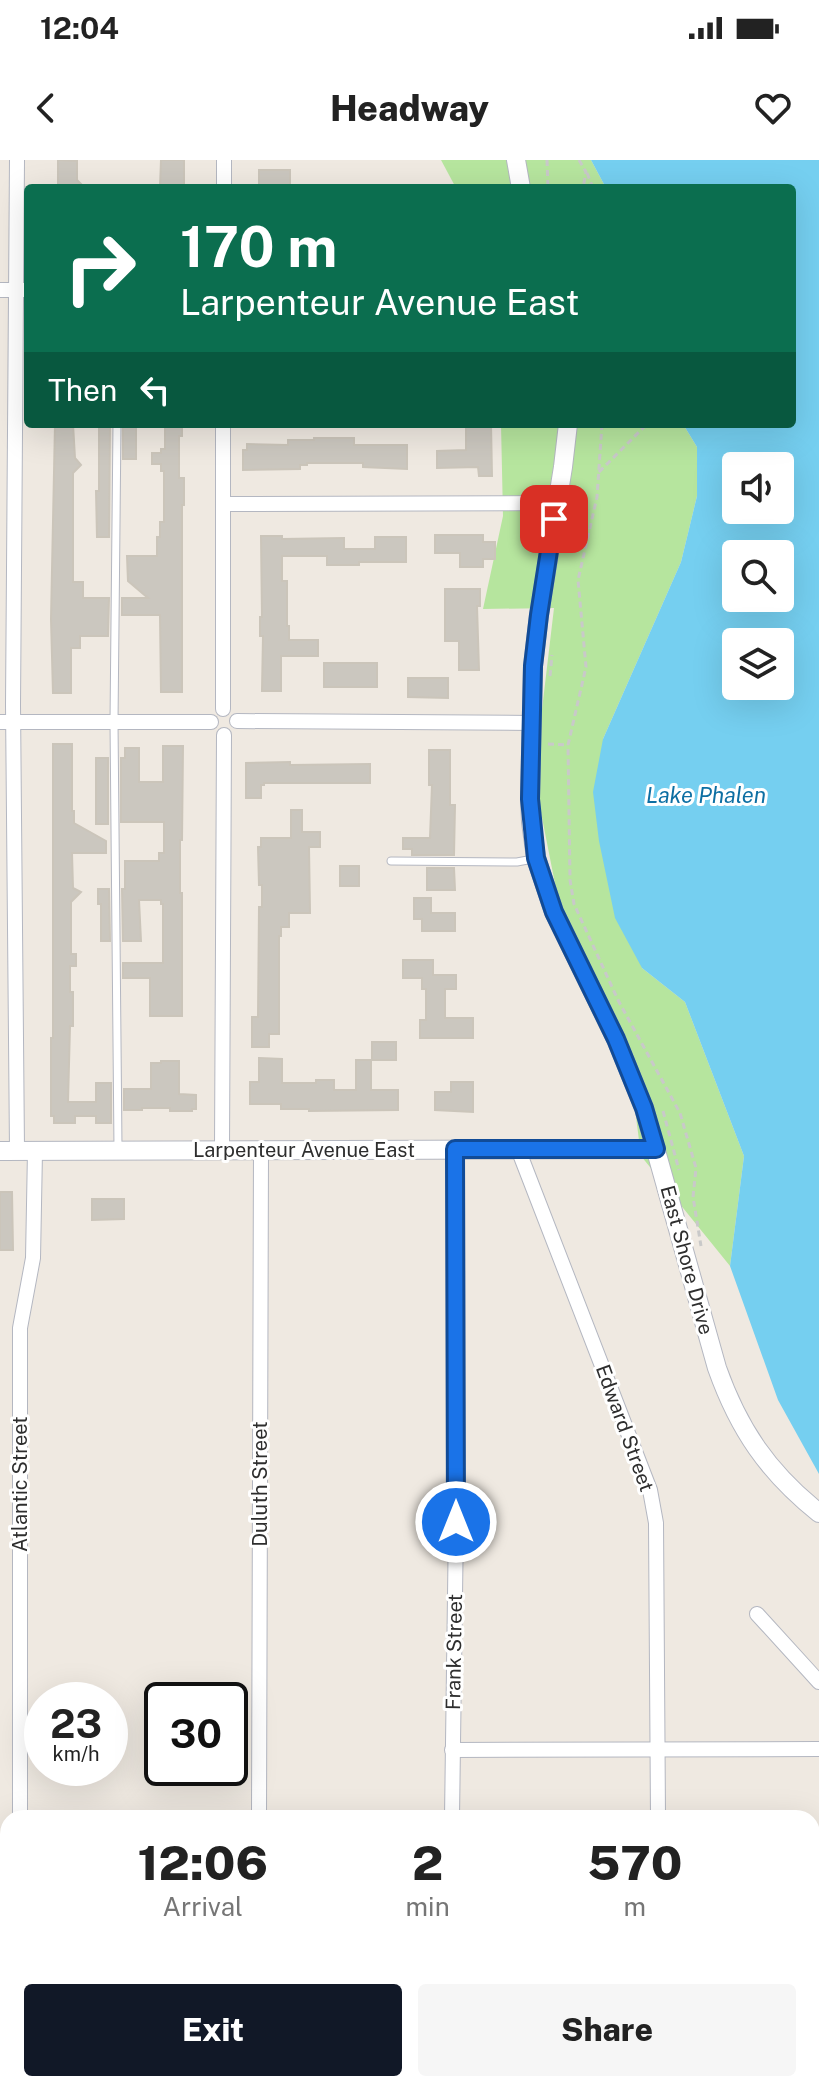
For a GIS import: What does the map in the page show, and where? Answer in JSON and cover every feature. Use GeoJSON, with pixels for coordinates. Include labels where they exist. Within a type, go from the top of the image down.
{"type":"FeatureCollection","features":[{"type":"Feature","properties":{"kind":"street","name":"Atlantic Street"},"geometry":{"type":"LineString","coordinates":[[17,160],[7,722],[17,1151],[33,1258],[20,1328],[20,1810]]}},
{"type":"Feature","properties":{"kind":"street"},"geometry":{"type":"LineString","coordinates":[[224,160],[224,184]]}},
{"type":"Feature","properties":{"kind":"street"},"geometry":{"type":"LineString","coordinates":[[516,160],[520,184]]}},
{"type":"Feature","properties":{"kind":"street"},"geometry":{"type":"LineString","coordinates":[[223,428],[223,709]]}},
{"type":"Feature","properties":{"kind":"street","name":"East Shore Drive"},"geometry":{"type":"LineString","coordinates":[[568,428],[535,642],[531,811],[536,858],[554,912],[616,1039],[644,1108],[726,1394],[760,1456],[819,1513]]}},
{"type":"Feature","properties":{"kind":"street"},"geometry":{"type":"LineString","coordinates":[[223,504],[556,503]]}},
{"type":"Feature","properties":{"kind":"street"},"geometry":{"type":"LineString","coordinates":[[223,709],[234,714],[237,721],[235,729],[224,735]]}},
{"type":"Feature","properties":{"kind":"street"},"geometry":{"type":"LineString","coordinates":[[223,709],[213,715],[211,722],[214,729],[224,735]]}},
{"type":"Feature","properties":{"kind":"street"},"geometry":{"type":"LineString","coordinates":[[237,721],[532,723]]}},
{"type":"Feature","properties":{"kind":"street"},"geometry":{"type":"LineString","coordinates":[[7,722],[211,722]]}},
{"type":"Feature","properties":{"kind":"street"},"geometry":{"type":"LineString","coordinates":[[222,1150],[224,735]]}},
{"type":"Feature","properties":{"kind":"street","name":"Frank Street"},"geometry":{"type":"LineString","coordinates":[[452,1810],[456,1522],[455,1149]]}},
{"type":"Feature","properties":{"kind":"street","name":"Edward Street"},"geometry":{"type":"LineString","coordinates":[[518,1149],[650,1490],[656,1523],[658,1810]]}},
{"type":"Feature","properties":{"kind":"street","name":"Larpenteur Avenue East"},"geometry":{"type":"LineString","coordinates":[[17,1151],[656,1149]]}},
{"type":"Feature","properties":{"kind":"street","name":"Duluth Street"},"geometry":{"type":"LineString","coordinates":[[259,1810],[261,1150]]}},
{"type":"Feature","properties":{"kind":"street"},"geometry":{"type":"LineString","coordinates":[[757,1614],[819,1682]]}},
{"type":"Feature","properties":{"kind":"street"},"geometry":{"type":"LineString","coordinates":[[452,1750],[819,1749]]}},
{"type":"Feature","properties":{"kind":"lane"},"geometry":{"type":"LineString","coordinates":[[117,428],[114,722],[118,1151]]}},
{"type":"Feature","properties":{"kind":"lane"},"geometry":{"type":"LineString","coordinates":[[391,861],[506,862],[536,858]]}},
{"type":"Feature","properties":{"kind":"path"},"geometry":{"type":"LineString","coordinates":[[547,160],[548,184]]}},
{"type":"Feature","properties":{"kind":"path"},"geometry":{"type":"LineString","coordinates":[[579,160],[591,184]]}},
{"type":"Feature","properties":{"kind":"path"},"geometry":{"type":"LineString","coordinates":[[584,184],[586,172]]}},
{"type":"Feature","properties":{"kind":"path"},"geometry":{"type":"LineString","coordinates":[[602,428],[597,497],[578,580],[586,667],[568,745],[570,880],[574,904],[618,1000],[680,1113],[696,1168],[693,1197],[701,1249],[689,1206]]}},
{"type":"Feature","properties":{"kind":"path"},"geometry":{"type":"LineString","coordinates":[[599,472],[643,428]]}},
{"type":"Feature","properties":{"kind":"path"},"geometry":{"type":"LineString","coordinates":[[550,675],[553,645]]}},
{"type":"Feature","properties":{"kind":"path"},"geometry":{"type":"LineString","coordinates":[[548,744],[568,745]]}},
{"type":"Feature","properties":{"kind":"path"},"geometry":{"type":"LineString","coordinates":[[589,949],[625,1025]]}},
{"type":"Feature","properties":{"kind":"path"},"geometry":{"type":"LineString","coordinates":[[660,1103],[679,1170]]}},
{"type":"Feature","properties":{"kind":"green space"},"geometry":{"type":"Polygon","coordinates":[[[441,160],[591,160],[604,184],[454,184],[441,160]]]}},
{"type":"Feature","properties":{"kind":"green space"},"geometry":{"type":"Polygon","coordinates":[[[501,428],[685,428],[697,447],[697,496],[681,562],[603,739],[642,968],[685,1002],[744,1156],[730,1266],[641,1156],[626,1039],[559,904],[534,777],[554,608],[483,609],[503,516],[501,428]]]}},
{"type":"Feature","properties":{"kind":"water","name":"Lake Phalen"},"geometry":{"type":"Polygon","coordinates":[[[591,160],[819,160],[819,1474],[778,1400],[730,1266],[744,1156],[685,1002],[642,968],[615,918],[599,841],[593,792],[603,739],[681,562],[697,496],[697,447],[685,428],[796,428],[796,184],[604,184],[591,160]]]}},
{"type":"Feature","properties":{"kind":"building"},"geometry":{"type":"Polygon","coordinates":[[[58,160],[77,161],[77,180],[81,184],[58,184],[58,160]]]}},
{"type":"Feature","properties":{"kind":"building"},"geometry":{"type":"Polygon","coordinates":[[[161,160],[184,160],[184,184],[160,184],[161,160]]]}},
{"type":"Feature","properties":{"kind":"building"},"geometry":{"type":"Polygon","coordinates":[[[259,170],[290,170],[290,184],[259,184],[259,170]]]}},
{"type":"Feature","properties":{"kind":"building"},"geometry":{"type":"Polygon","coordinates":[[[55,428],[73,428],[75,458],[81,465],[73,473],[73,582],[83,582],[83,598],[109,598],[108,636],[80,636],[80,648],[71,648],[71,693],[53,693],[51,619],[55,428]]]}},
{"type":"Feature","properties":{"kind":"building"},"geometry":{"type":"Polygon","coordinates":[[[99,428],[110,428],[109,537],[97,537],[96,491],[99,491],[99,428]]]}},
{"type":"Feature","properties":{"kind":"building"},"geometry":{"type":"Polygon","coordinates":[[[123,428],[136,428],[136,459],[123,459],[123,428]]]}},
{"type":"Feature","properties":{"kind":"building"},"geometry":{"type":"Polygon","coordinates":[[[165,428],[182,428],[182,436],[179,436],[179,478],[184,478],[182,692],[161,692],[160,615],[122,615],[122,598],[148,598],[128,581],[127,556],[157,556],[160,522],[164,522],[164,471],[161,471],[161,464],[152,464],[152,453],[161,453],[161,449],[165,449],[165,428]]]}},
{"type":"Feature","properties":{"kind":"building"},"geometry":{"type":"Polygon","coordinates":[[[466,428],[491,428],[492,476],[479,476],[478,467],[437,468],[437,451],[466,450],[466,428]]]}},
{"type":"Feature","properties":{"kind":"building"},"geometry":{"type":"Polygon","coordinates":[[[354,438],[354,445],[407,445],[407,469],[363,467],[363,463],[307,463],[300,465],[300,469],[243,470],[243,450],[247,450],[247,444],[288,445],[288,440],[354,438]]]}},
{"type":"Feature","properties":{"kind":"building"},"geometry":{"type":"Polygon","coordinates":[[[435,535],[483,535],[483,542],[495,542],[495,559],[483,559],[483,567],[460,567],[460,553],[435,553],[435,535]]]}},
{"type":"Feature","properties":{"kind":"building"},"geometry":{"type":"Polygon","coordinates":[[[261,536],[282,536],[282,539],[344,538],[344,549],[375,549],[375,537],[406,537],[406,562],[327,565],[327,556],[282,556],[282,581],[287,581],[289,640],[318,640],[318,656],[281,656],[281,691],[262,691],[261,536]]]}},
{"type":"Feature","properties":{"kind":"building"},"geometry":{"type":"Polygon","coordinates":[[[445,589],[480,589],[480,606],[477,606],[479,670],[459,670],[459,641],[445,641],[445,589]]]}},
{"type":"Feature","properties":{"kind":"building"},"geometry":{"type":"Polygon","coordinates":[[[324,663],[377,663],[377,687],[324,687],[324,663]]]}},
{"type":"Feature","properties":{"kind":"building"},"geometry":{"type":"Polygon","coordinates":[[[408,678],[448,678],[448,698],[408,697],[408,678]]]}},
{"type":"Feature","properties":{"kind":"building"},"geometry":{"type":"Polygon","coordinates":[[[53,744],[72,744],[74,823],[106,841],[106,853],[72,853],[73,888],[81,892],[71,902],[71,954],[76,954],[76,966],[70,966],[73,1026],[70,1026],[68,1102],[96,1102],[96,1083],[111,1083],[111,1123],[96,1123],[96,1116],[75,1116],[75,1123],[54,1123],[54,1116],[51,1116],[53,744]]]}},
{"type":"Feature","properties":{"kind":"building"},"geometry":{"type":"Polygon","coordinates":[[[163,746],[183,746],[180,840],[182,1016],[150,1016],[150,978],[123,978],[123,963],[163,963],[161,900],[139,900],[141,941],[123,941],[122,889],[125,889],[125,861],[159,861],[159,853],[164,853],[164,822],[121,822],[121,758],[125,758],[125,748],[139,748],[139,782],[163,782],[163,746]]]}},
{"type":"Feature","properties":{"kind":"building"},"geometry":{"type":"Polygon","coordinates":[[[429,750],[450,750],[450,805],[455,805],[454,855],[412,855],[412,849],[403,849],[403,838],[430,838],[432,785],[429,785],[429,750]]]}},
{"type":"Feature","properties":{"kind":"building"},"geometry":{"type":"Polygon","coordinates":[[[96,758],[108,758],[108,824],[96,824],[96,758]]]}},
{"type":"Feature","properties":{"kind":"building"},"geometry":{"type":"Polygon","coordinates":[[[290,762],[290,765],[370,764],[370,783],[264,783],[261,785],[261,798],[246,798],[246,763],[290,762]]]}},
{"type":"Feature","properties":{"kind":"building"},"geometry":{"type":"Polygon","coordinates":[[[291,810],[302,810],[302,832],[320,832],[320,847],[309,847],[310,913],[289,913],[289,927],[281,927],[279,1034],[269,1034],[269,1047],[252,1047],[252,1017],[258,1017],[259,907],[262,907],[258,847],[261,847],[261,838],[291,838],[291,810]]]}},
{"type":"Feature","properties":{"kind":"building"},"geometry":{"type":"Polygon","coordinates":[[[340,866],[359,866],[359,886],[340,886],[340,866]]]}},
{"type":"Feature","properties":{"kind":"building"},"geometry":{"type":"Polygon","coordinates":[[[427,868],[454,868],[455,890],[427,890],[427,868]]]}},
{"type":"Feature","properties":{"kind":"building"},"geometry":{"type":"Polygon","coordinates":[[[98,889],[109,889],[110,941],[101,941],[98,889]]]}},
{"type":"Feature","properties":{"kind":"building"},"geometry":{"type":"Polygon","coordinates":[[[414,898],[431,898],[431,913],[455,913],[455,931],[422,931],[422,919],[414,919],[414,898]]]}},
{"type":"Feature","properties":{"kind":"building"},"geometry":{"type":"Polygon","coordinates":[[[403,960],[433,960],[433,975],[456,975],[456,989],[445,989],[445,1018],[473,1018],[473,1038],[420,1038],[420,1020],[426,1020],[426,989],[422,989],[422,978],[403,978],[403,960]]]}},
{"type":"Feature","properties":{"kind":"building"},"geometry":{"type":"Polygon","coordinates":[[[372,1042],[396,1042],[396,1060],[372,1060],[372,1042]]]}},
{"type":"Feature","properties":{"kind":"building"},"geometry":{"type":"Polygon","coordinates":[[[259,1058],[282,1059],[282,1083],[334,1080],[334,1090],[356,1090],[356,1060],[371,1060],[371,1090],[398,1090],[398,1110],[309,1111],[281,1109],[281,1104],[250,1104],[250,1082],[259,1082],[259,1058]]]}},
{"type":"Feature","properties":{"kind":"building"},"geometry":{"type":"Polygon","coordinates":[[[179,1061],[179,1094],[196,1095],[196,1109],[124,1110],[124,1089],[151,1089],[151,1063],[179,1061]]]}},
{"type":"Feature","properties":{"kind":"building"},"geometry":{"type":"Polygon","coordinates":[[[451,1082],[473,1082],[473,1112],[435,1110],[435,1092],[451,1092],[451,1082]]]}},
{"type":"Feature","properties":{"kind":"building"},"geometry":{"type":"Polygon","coordinates":[[[0,1192],[12,1192],[13,1250],[0,1250],[0,1192]]]}},
{"type":"Feature","properties":{"kind":"building"},"geometry":{"type":"Polygon","coordinates":[[[92,1199],[124,1199],[124,1219],[92,1220],[92,1199]]]}},
{"type":"Feature","properties":{"kind":"route"},"geometry":{"type":"LineString","coordinates":[[456,1522],[455,1149],[656,1149],[644,1108],[616,1039],[554,912],[536,858],[530,799],[533,666],[554,519]]}}]}
